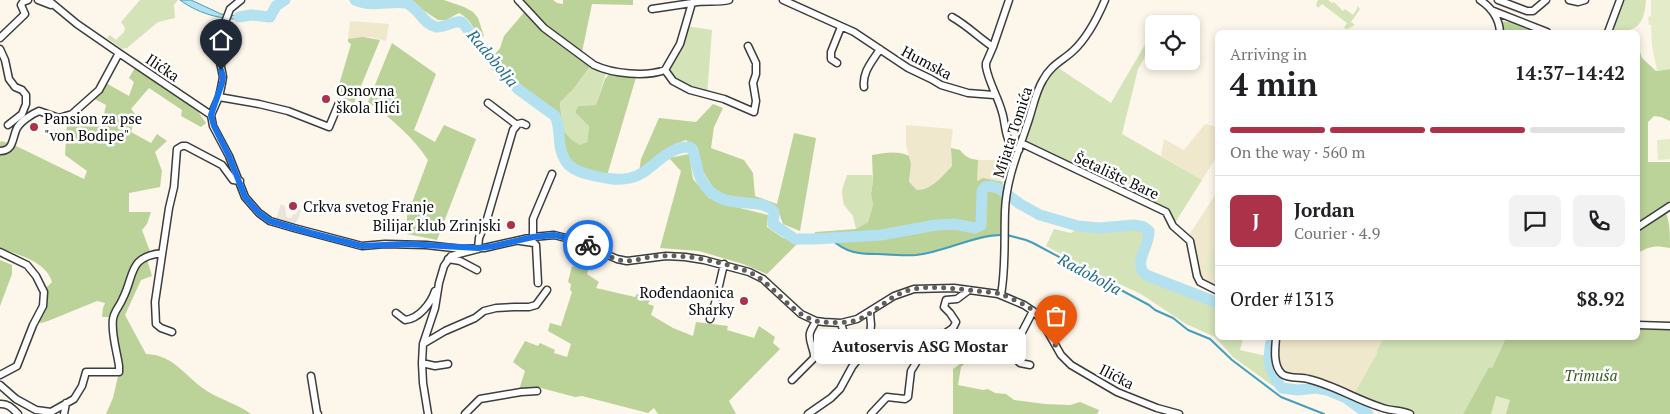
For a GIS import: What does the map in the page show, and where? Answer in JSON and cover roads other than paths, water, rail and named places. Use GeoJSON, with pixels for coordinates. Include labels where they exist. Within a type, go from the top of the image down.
{"type":"FeatureCollection","features":[{"type":"Feature","properties":{"kind":"street"},"geometry":{"type":"LineString","coordinates":[[0,38],[25,14],[21,5],[28,0]]}},
{"type":"Feature","properties":{"kind":"street"},"geometry":{"type":"LineString","coordinates":[[38,0],[54,6]]}},
{"type":"Feature","properties":{"kind":"street","name":"Ilićka"},"geometry":{"type":"LineString","coordinates":[[48,0],[119,53],[211,115],[214,126],[240,181],[245,197],[259,213],[270,221],[362,246],[407,244],[478,248],[533,237],[554,235],[627,261],[666,256],[685,256],[724,264],[749,272],[763,279],[800,314],[816,321],[841,323],[857,320],[906,291],[924,288],[969,290],[1001,295],[1033,311],[1040,318],[1061,355],[1071,365],[1117,392],[1157,408],[1179,414]]}},
{"type":"Feature","properties":{"kind":"street"},"geometry":{"type":"LineString","coordinates":[[211,115],[219,97],[223,77],[220,62],[226,17],[230,9],[241,0]]}},
{"type":"Feature","properties":{"kind":"street"},"geometry":{"type":"LineString","coordinates":[[518,0],[544,28],[594,65],[602,69],[619,72],[647,74],[665,70],[682,38],[692,3]]}},
{"type":"Feature","properties":{"kind":"street"},"geometry":{"type":"LineString","coordinates":[[652,9],[704,1],[716,3],[730,0]]}},
{"type":"Feature","properties":{"kind":"street"},"geometry":{"type":"LineString","coordinates":[[1009,0],[986,67],[994,95],[1002,110],[1007,136],[1014,149],[1020,146]]}},
{"type":"Feature","properties":{"kind":"street","name":"Mijata Tomića"},"geometry":{"type":"LineString","coordinates":[[1001,295],[1007,186],[1043,80],[1054,66],[1071,54],[1083,42],[1095,22],[1104,0]]}},
{"type":"Feature","properties":{"kind":"street"},"geometry":{"type":"LineString","coordinates":[[1480,0],[1496,16],[1500,30]]}},
{"type":"Feature","properties":{"kind":"street"},"geometry":{"type":"LineString","coordinates":[[1498,0],[1527,11],[1534,11],[1546,0]]}},
{"type":"Feature","properties":{"kind":"street"},"geometry":{"type":"LineString","coordinates":[[1569,0],[1578,2],[1585,0]]}},
{"type":"Feature","properties":{"kind":"street"},"geometry":{"type":"LineString","coordinates":[[1614,14],[1616,0]]}},
{"type":"Feature","properties":{"kind":"street"},"geometry":{"type":"LineString","coordinates":[[1609,30],[1620,0]]}},
{"type":"Feature","properties":{"kind":"street","name":"Humska"},"geometry":{"type":"LineString","coordinates":[[787,1],[854,32],[908,68],[941,85],[968,93],[994,95]]}},
{"type":"Feature","properties":{"kind":"street"},"geometry":{"type":"LineString","coordinates":[[1491,10],[1541,30]]}},
{"type":"Feature","properties":{"kind":"street"},"geometry":{"type":"LineString","coordinates":[[952,17],[965,24],[978,37],[993,47]]}},
{"type":"Feature","properties":{"kind":"street"},"geometry":{"type":"LineString","coordinates":[[837,63],[831,59],[831,52],[841,27]]}},
{"type":"Feature","properties":{"kind":"street"},"geometry":{"type":"LineString","coordinates":[[665,70],[673,81],[690,90],[724,99],[754,112],[756,101],[753,83],[756,74],[756,63],[748,46]]}},
{"type":"Feature","properties":{"kind":"street"},"geometry":{"type":"LineString","coordinates":[[0,50],[5,60],[9,79],[15,87],[22,90],[26,95],[26,104],[22,114],[8,125]]}},
{"type":"Feature","properties":{"kind":"street","name":"Humska"},"geometry":{"type":"LineString","coordinates":[[864,88],[863,80],[866,72],[880,50]]}},
{"type":"Feature","properties":{"kind":"street"},"geometry":{"type":"LineString","coordinates":[[0,150],[6,151],[10,148],[17,128],[34,114],[40,111],[59,118],[72,114],[99,90],[119,53]]}},
{"type":"Feature","properties":{"kind":"street"},"geometry":{"type":"LineString","coordinates":[[219,97],[288,110],[329,127],[339,103]]}},
{"type":"Feature","properties":{"kind":"street"},"geometry":{"type":"LineString","coordinates":[[488,103],[517,125]]}},
{"type":"Feature","properties":{"kind":"street"},"geometry":{"type":"LineString","coordinates":[[396,313],[405,320],[411,320],[419,314],[433,296],[448,259],[456,254],[478,248],[479,238],[487,220],[513,130],[522,123],[526,125]]}},
{"type":"Feature","properties":{"kind":"street"},"geometry":{"type":"LineString","coordinates":[[172,332],[156,324],[155,302],[169,208],[174,187],[177,149],[186,146],[222,165],[233,180],[240,181]]}},
{"type":"Feature","properties":{"kind":"street","name":"Šetalište Bare"},"geometry":{"type":"LineString","coordinates":[[1020,146],[1166,212],[1174,226],[1190,241],[1200,282],[1215,290]]}},
{"type":"Feature","properties":{"kind":"street"},"geometry":{"type":"LineString","coordinates":[[533,237],[534,219],[552,174]]}},
{"type":"Feature","properties":{"kind":"street"},"geometry":{"type":"LineString","coordinates":[[1640,226],[1670,206]]}},
{"type":"Feature","properties":{"kind":"street"},"geometry":{"type":"LineString","coordinates":[[519,240],[534,243],[536,246],[538,283]]}},
{"type":"Feature","properties":{"kind":"street"},"geometry":{"type":"LineString","coordinates":[[0,252],[27,265],[36,276],[44,292],[42,306],[17,366],[0,374]]}},
{"type":"Feature","properties":{"kind":"street"},"geometry":{"type":"LineString","coordinates":[[0,385],[16,399],[36,410],[51,412],[74,399],[82,386],[86,372],[119,372],[120,366],[113,320],[115,312],[124,297],[137,263],[146,256],[162,253]]}},
{"type":"Feature","properties":{"kind":"street"},"geometry":{"type":"LineString","coordinates":[[448,259],[460,261],[477,270]]}},
{"type":"Feature","properties":{"kind":"street"},"geometry":{"type":"LineString","coordinates":[[710,319],[724,264]]}},
{"type":"Feature","properties":{"kind":"street"},"geometry":{"type":"LineString","coordinates":[[428,414],[423,383],[423,344],[435,308],[438,283]]}},
{"type":"Feature","properties":{"kind":"street"},"geometry":{"type":"LineString","coordinates":[[423,344],[475,318],[484,311],[505,307],[529,308],[536,305],[547,290]]}},
{"type":"Feature","properties":{"kind":"street"},"geometry":{"type":"LineString","coordinates":[[871,414],[887,397],[905,399],[908,397],[912,371],[919,358],[934,341],[953,328],[956,322],[944,307],[944,303],[946,300],[956,299],[969,290]]}},
{"type":"Feature","properties":{"kind":"street"},"geometry":{"type":"LineString","coordinates":[[1030,365],[1020,363],[1016,359],[1019,338],[1033,311]]}},
{"type":"Feature","properties":{"kind":"street"},"geometry":{"type":"LineString","coordinates":[[808,414],[831,398],[840,389],[852,367],[869,345],[870,313]]}},
{"type":"Feature","properties":{"kind":"street"},"geometry":{"type":"LineString","coordinates":[[792,380],[814,358],[815,352],[809,335],[816,321]]}},
{"type":"Feature","properties":{"kind":"street"},"geometry":{"type":"LineString","coordinates":[[841,323],[846,337],[858,349],[861,357]]}},
{"type":"Feature","properties":{"kind":"street"},"geometry":{"type":"LineString","coordinates":[[1640,325],[1670,326]]}},
{"type":"Feature","properties":{"kind":"street"},"geometry":{"type":"LineString","coordinates":[[1276,340],[1276,364],[1281,374],[1286,377],[1299,377],[1327,384],[1380,408],[1410,414]]}},
{"type":"Feature","properties":{"kind":"street"},"geometry":{"type":"LineString","coordinates":[[422,363],[435,366],[448,364]]}},
{"type":"Feature","properties":{"kind":"street"},"geometry":{"type":"LineString","coordinates":[[311,376],[316,413],[318,414]]}},
{"type":"Feature","properties":{"kind":"street"},"geometry":{"type":"LineString","coordinates":[[465,414],[480,400],[521,392],[537,391]]}},
{"type":"Feature","properties":{"kind":"street"},"geometry":{"type":"LineString","coordinates":[[0,404],[3,403],[12,407],[18,414]]}},
{"type":"Feature","properties":{"kind":"street"},"geometry":{"type":"LineString","coordinates":[[64,414],[66,403]]}},
{"type":"Feature","properties":{"kind":"water"},"geometry":{"type":"Polygon","coordinates":[[[180,0],[191,0],[221,14],[238,16],[240,14],[252,13],[253,18],[234,19],[215,16],[196,10],[180,0]]]}},
{"type":"Feature","properties":{"kind":"waterway","name":"Radobolja"},"geometry":{"type":"LineString","coordinates":[[239,17],[251,15],[270,17],[276,6],[285,0]]}},
{"type":"Feature","properties":{"kind":"waterway","name":"Radobolja"},"geometry":{"type":"LineString","coordinates":[[355,0],[374,4],[406,3],[414,8],[428,23],[436,27],[462,22],[496,66],[518,89],[555,116],[562,155],[570,166],[584,173],[610,179],[630,178],[645,171],[673,151],[690,147],[693,150],[700,178],[710,191],[719,198],[760,204],[768,207],[774,212],[773,224],[795,239],[881,235],[936,225],[954,224],[975,228],[981,225],[982,191],[985,187],[991,186],[1000,189],[1020,204],[1040,215],[1078,226],[1099,228],[1134,225],[1144,227],[1149,231],[1149,237],[1141,260],[1142,270],[1146,275],[1215,302]]}},
{"type":"Feature","properties":{"kind":"waterway","name":"Radobolja"},"geometry":{"type":"LineString","coordinates":[[831,239],[847,250],[858,253],[911,255],[938,251],[980,238],[1002,235]]}},
{"type":"Feature","properties":{"kind":"waterway","name":"Radobolja"},"geometry":{"type":"LineString","coordinates":[[1007,235],[1033,243],[1173,318],[1188,330],[1210,339],[1232,360],[1281,397],[1324,414]]}},
{"type":"Feature","properties":{"kind":"waterway","name":"Radobolja"},"geometry":{"type":"LineString","coordinates":[[1272,340],[1269,352],[1271,370],[1282,388],[1298,390],[1316,388],[1327,390],[1346,398],[1368,414]]}},
{"type":"Feature","properties":{"kind":"place","name":"Osnovna škola Ilići"},"geometry":{"type":"Point","coordinates":[326,99]}},
{"type":"Feature","properties":{"kind":"place","name":"Pansion za pse \"von Bodipe\""},"geometry":{"type":"Point","coordinates":[34,127]}},
{"type":"Feature","properties":{"kind":"place","name":"Crkva svetog Franje"},"geometry":{"type":"Point","coordinates":[293,206]}},
{"type":"Feature","properties":{"kind":"place","name":"Bilijar klub Zrinjski"},"geometry":{"type":"Point","coordinates":[511,225]}},
{"type":"Feature","properties":{"kind":"place","name":"Rođendaonica Sharky"},"geometry":{"type":"Point","coordinates":[744,301]}},
{"type":"Feature","properties":{"kind":"place","name":"Autoservis ASG Mostar"},"geometry":{"type":"Point","coordinates":[1056,346]}},
{"type":"Feature","properties":{"kind":"park label","name":"Trimuša"},"geometry":{"type":"Point","coordinates":[1591,375]}}]}
